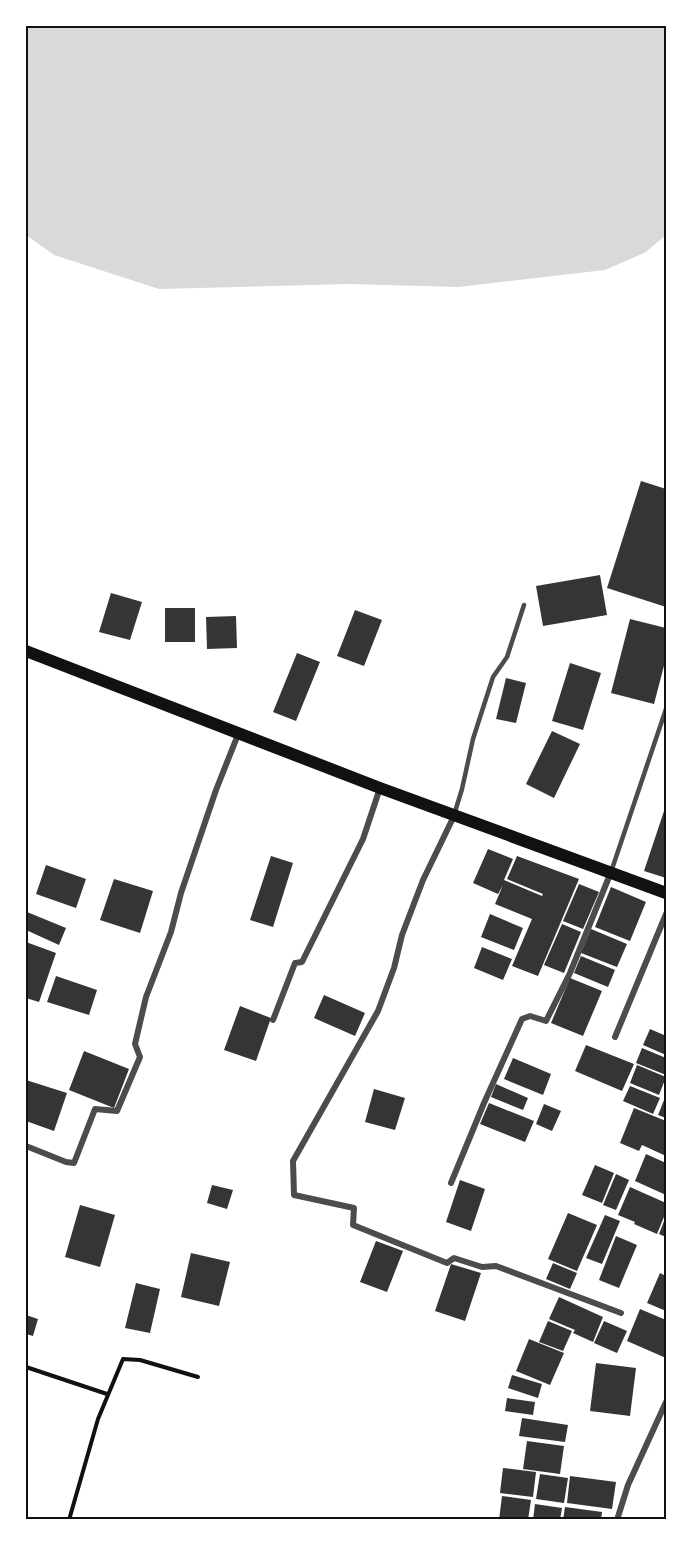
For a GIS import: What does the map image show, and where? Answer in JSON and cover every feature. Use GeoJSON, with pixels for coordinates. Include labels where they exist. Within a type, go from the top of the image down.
{"type":"FeatureCollection","features":[{"type":"Feature","properties":{"kind":"main road"},"geometry":{"type":"LineString","coordinates":[[26,651],[380,788],[666,893]]}},
{"type":"Feature","properties":{"kind":"street"},"geometry":{"type":"LineString","coordinates":[[26,1146],[74,1163],[95,1109],[117,1111],[140,1058],[135,1044],[146,998],[171,932],[181,893],[216,790],[239,732]]}},
{"type":"Feature","properties":{"kind":"street"},"geometry":{"type":"LineString","coordinates":[[273,1020],[295,963],[302,962],[363,839],[380,788]]}},
{"type":"Feature","properties":{"kind":"street"},"geometry":{"type":"LineString","coordinates":[[454,815],[419,891],[402,935],[394,968],[378,1011],[293,1161],[294,1195],[354,1208],[353,1225],[447,1263],[454,1258],[482,1267],[496,1266],[621,1313]]}},
{"type":"Feature","properties":{"kind":"street"},"geometry":{"type":"LineString","coordinates":[[451,1183],[522,1019],[530,1016],[546,1021],[570,973],[611,872]]}},
{"type":"Feature","properties":{"kind":"street"},"geometry":{"type":"LineString","coordinates":[[615,1037],[666,914]]}},
{"type":"Feature","properties":{"kind":"street"},"geometry":{"type":"LineString","coordinates":[[618,1520],[628,1485],[666,1402]]}},
{"type":"Feature","properties":{"kind":"lane"},"geometry":{"type":"LineString","coordinates":[[454,815],[473,739],[493,677],[507,657],[524,605]]}},
{"type":"Feature","properties":{"kind":"lane"},"geometry":{"type":"LineString","coordinates":[[611,872],[666,709]]}},
{"type":"Feature","properties":{"kind":"path"},"geometry":{"type":"LineString","coordinates":[[69,1520],[98,1419],[123,1359],[140,1360],[198,1377]]}},
{"type":"Feature","properties":{"kind":"path"},"geometry":{"type":"LineString","coordinates":[[26,1367],[107,1394]]}},
{"type":"Feature","properties":{"kind":"shaded area"},"geometry":{"type":"Polygon","coordinates":[[[26,26],[666,26],[666,235],[646,252],[605,270],[458,287],[350,284],[159,289],[54,255],[26,235],[26,26]]]}},
{"type":"Feature","properties":{"kind":"building"},"geometry":{"type":"Polygon","coordinates":[[[641,481],[666,489],[666,607],[607,588],[641,481]]]}},
{"type":"Feature","properties":{"kind":"building"},"geometry":{"type":"Polygon","coordinates":[[[600,575],[607,615],[543,626],[536,586],[600,575]]]}},
{"type":"Feature","properties":{"kind":"building"},"geometry":{"type":"Polygon","coordinates":[[[111,593],[142,602],[130,640],[99,632],[111,593]]]}},
{"type":"Feature","properties":{"kind":"building"},"geometry":{"type":"Polygon","coordinates":[[[165,608],[195,608],[195,642],[165,642],[165,608]]]}},
{"type":"Feature","properties":{"kind":"building"},"geometry":{"type":"Polygon","coordinates":[[[355,610],[382,620],[364,666],[337,656],[355,610]]]}},
{"type":"Feature","properties":{"kind":"building"},"geometry":{"type":"Polygon","coordinates":[[[236,616],[237,648],[207,649],[206,617],[236,616]]]}},
{"type":"Feature","properties":{"kind":"building"},"geometry":{"type":"Polygon","coordinates":[[[630,619],[666,628],[666,658],[654,704],[611,693],[630,619]]]}},
{"type":"Feature","properties":{"kind":"building"},"geometry":{"type":"Polygon","coordinates":[[[297,653],[320,662],[296,721],[273,712],[297,653]]]}},
{"type":"Feature","properties":{"kind":"building"},"geometry":{"type":"Polygon","coordinates":[[[570,663],[601,673],[583,730],[552,721],[570,663]]]}},
{"type":"Feature","properties":{"kind":"building"},"geometry":{"type":"Polygon","coordinates":[[[506,678],[526,683],[516,723],[496,719],[506,678]]]}},
{"type":"Feature","properties":{"kind":"building"},"geometry":{"type":"Polygon","coordinates":[[[552,731],[580,744],[554,798],[526,784],[552,731]]]}},
{"type":"Feature","properties":{"kind":"building"},"geometry":{"type":"Polygon","coordinates":[[[666,805],[666,878],[644,871],[666,805]]]}},
{"type":"Feature","properties":{"kind":"building"},"geometry":{"type":"Polygon","coordinates":[[[488,849],[513,859],[504,880],[542,896],[543,894],[507,879],[517,856],[579,879],[538,976],[512,966],[532,919],[495,904],[503,885],[498,894],[473,883],[488,849]]]}},
{"type":"Feature","properties":{"kind":"building"},"geometry":{"type":"Polygon","coordinates":[[[271,856],[293,863],[273,927],[250,920],[271,856]]]}},
{"type":"Feature","properties":{"kind":"building"},"geometry":{"type":"Polygon","coordinates":[[[46,865],[86,879],[76,908],[36,894],[46,865]]]}},
{"type":"Feature","properties":{"kind":"building"},"geometry":{"type":"Polygon","coordinates":[[[114,879],[153,891],[140,933],[100,920],[114,879]]]}},
{"type":"Feature","properties":{"kind":"building"},"geometry":{"type":"Polygon","coordinates":[[[579,884],[599,892],[583,929],[563,921],[579,884]]]}},
{"type":"Feature","properties":{"kind":"building"},"geometry":{"type":"Polygon","coordinates":[[[611,887],[646,902],[630,941],[595,927],[611,887]]]}},
{"type":"Feature","properties":{"kind":"building"},"geometry":{"type":"Polygon","coordinates":[[[27,912],[66,928],[59,945],[26,930],[27,912]]]}},
{"type":"Feature","properties":{"kind":"building"},"geometry":{"type":"Polygon","coordinates":[[[490,914],[523,928],[514,950],[481,937],[490,914]]]}},
{"type":"Feature","properties":{"kind":"building"},"geometry":{"type":"Polygon","coordinates":[[[562,924],[581,932],[564,973],[544,965],[562,924]]]}},
{"type":"Feature","properties":{"kind":"building"},"geometry":{"type":"Polygon","coordinates":[[[591,929],[627,944],[617,967],[581,953],[591,929]]]}},
{"type":"Feature","properties":{"kind":"building"},"geometry":{"type":"Polygon","coordinates":[[[26,942],[56,953],[39,1002],[26,998],[26,942]]]}},
{"type":"Feature","properties":{"kind":"building"},"geometry":{"type":"Polygon","coordinates":[[[482,947],[512,959],[503,980],[474,968],[482,947]]]}},
{"type":"Feature","properties":{"kind":"building"},"geometry":{"type":"Polygon","coordinates":[[[581,956],[615,970],[608,987],[574,973],[581,956]]]}},
{"type":"Feature","properties":{"kind":"building"},"geometry":{"type":"Polygon","coordinates":[[[56,976],[97,990],[89,1015],[47,1002],[56,976]]]}},
{"type":"Feature","properties":{"kind":"building"},"geometry":{"type":"Polygon","coordinates":[[[570,978],[602,991],[583,1036],[551,1023],[570,978]]]}},
{"type":"Feature","properties":{"kind":"building"},"geometry":{"type":"Polygon","coordinates":[[[324,995],[365,1013],[355,1036],[314,1018],[324,995]]]}},
{"type":"Feature","properties":{"kind":"building"},"geometry":{"type":"Polygon","coordinates":[[[240,1006],[271,1018],[256,1061],[224,1050],[240,1006]]]}},
{"type":"Feature","properties":{"kind":"building"},"geometry":{"type":"Polygon","coordinates":[[[666,1028],[666,1055],[643,1045],[650,1029],[664,1035],[666,1028]]]}},
{"type":"Feature","properties":{"kind":"building"},"geometry":{"type":"Polygon","coordinates":[[[586,1045],[634,1064],[622,1091],[575,1071],[586,1045]]]}},
{"type":"Feature","properties":{"kind":"building"},"geometry":{"type":"Polygon","coordinates":[[[642,1048],[666,1058],[666,1075],[636,1063],[642,1048]]]}},
{"type":"Feature","properties":{"kind":"building"},"geometry":{"type":"Polygon","coordinates":[[[84,1051],[129,1069],[114,1108],[69,1090],[84,1051]]]}},
{"type":"Feature","properties":{"kind":"building"},"geometry":{"type":"Polygon","coordinates":[[[513,1058],[551,1074],[543,1095],[504,1079],[513,1058]]]}},
{"type":"Feature","properties":{"kind":"building"},"geometry":{"type":"Polygon","coordinates":[[[637,1065],[666,1077],[659,1095],[630,1083],[637,1065]]]}},
{"type":"Feature","properties":{"kind":"building"},"geometry":{"type":"Polygon","coordinates":[[[26,1080],[67,1093],[54,1131],[26,1121],[26,1080]]]}},
{"type":"Feature","properties":{"kind":"building"},"geometry":{"type":"Polygon","coordinates":[[[496,1084],[528,1098],[523,1110],[491,1097],[496,1084]]]}},
{"type":"Feature","properties":{"kind":"building"},"geometry":{"type":"Polygon","coordinates":[[[630,1086],[660,1098],[653,1114],[623,1101],[630,1086]]]}},
{"type":"Feature","properties":{"kind":"building"},"geometry":{"type":"Polygon","coordinates":[[[374,1089],[405,1098],[395,1130],[365,1122],[374,1089]]]}},
{"type":"Feature","properties":{"kind":"building"},"geometry":{"type":"Polygon","coordinates":[[[666,1095],[666,1118],[658,1115],[666,1095]]]}},
{"type":"Feature","properties":{"kind":"building"},"geometry":{"type":"Polygon","coordinates":[[[489,1103],[534,1121],[525,1142],[480,1124],[489,1103]]]}},
{"type":"Feature","properties":{"kind":"building"},"geometry":{"type":"Polygon","coordinates":[[[544,1104],[561,1111],[552,1131],[536,1124],[544,1104]]]}},
{"type":"Feature","properties":{"kind":"building"},"geometry":{"type":"Polygon","coordinates":[[[634,1108],[666,1121],[666,1156],[642,1145],[639,1151],[620,1143],[634,1108]]]}},
{"type":"Feature","properties":{"kind":"building"},"geometry":{"type":"Polygon","coordinates":[[[646,1154],[666,1163],[666,1195],[635,1181],[646,1154]]]}},
{"type":"Feature","properties":{"kind":"building"},"geometry":{"type":"Polygon","coordinates":[[[595,1165],[614,1173],[602,1203],[582,1195],[595,1165]]]}},
{"type":"Feature","properties":{"kind":"building"},"geometry":{"type":"Polygon","coordinates":[[[616,1174],[629,1180],[616,1210],[603,1205],[616,1174]]]}},
{"type":"Feature","properties":{"kind":"building"},"geometry":{"type":"Polygon","coordinates":[[[460,1180],[485,1189],[471,1231],[446,1222],[460,1180]]]}},
{"type":"Feature","properties":{"kind":"building"},"geometry":{"type":"Polygon","coordinates":[[[212,1185],[233,1190],[227,1209],[207,1203],[212,1185]]]}},
{"type":"Feature","properties":{"kind":"building"},"geometry":{"type":"Polygon","coordinates":[[[630,1187],[666,1203],[666,1212],[657,1234],[618,1215],[630,1187]]]}},
{"type":"Feature","properties":{"kind":"building"},"geometry":{"type":"Polygon","coordinates":[[[80,1205],[115,1215],[100,1267],[65,1257],[80,1205]]]}},
{"type":"Feature","properties":{"kind":"building"},"geometry":{"type":"Polygon","coordinates":[[[568,1213],[597,1225],[577,1271],[548,1259],[568,1213]]]}},
{"type":"Feature","properties":{"kind":"building"},"geometry":{"type":"Polygon","coordinates":[[[605,1215],[620,1221],[602,1264],[586,1258],[605,1215]]]}},
{"type":"Feature","properties":{"kind":"building"},"geometry":{"type":"Polygon","coordinates":[[[666,1216],[666,1237],[659,1234],[666,1216]]]}},
{"type":"Feature","properties":{"kind":"building"},"geometry":{"type":"Polygon","coordinates":[[[616,1236],[637,1245],[619,1288],[599,1280],[616,1236]]]}},
{"type":"Feature","properties":{"kind":"building"},"geometry":{"type":"Polygon","coordinates":[[[376,1241],[403,1251],[387,1292],[360,1282],[376,1241]]]}},
{"type":"Feature","properties":{"kind":"building"},"geometry":{"type":"Polygon","coordinates":[[[191,1253],[230,1262],[219,1306],[181,1297],[191,1253]]]}},
{"type":"Feature","properties":{"kind":"building"},"geometry":{"type":"Polygon","coordinates":[[[553,1263],[577,1273],[570,1289],[546,1279],[553,1263]]]}},
{"type":"Feature","properties":{"kind":"building"},"geometry":{"type":"Polygon","coordinates":[[[451,1264],[481,1273],[465,1321],[435,1311],[451,1264]]]}},
{"type":"Feature","properties":{"kind":"building"},"geometry":{"type":"Polygon","coordinates":[[[660,1273],[666,1276],[666,1311],[647,1303],[660,1273]]]}},
{"type":"Feature","properties":{"kind":"building"},"geometry":{"type":"Polygon","coordinates":[[[136,1283],[160,1289],[150,1333],[125,1328],[136,1283]]]}},
{"type":"Feature","properties":{"kind":"building"},"geometry":{"type":"Polygon","coordinates":[[[559,1297],[603,1317],[593,1342],[573,1333],[575,1330],[549,1319],[559,1297]]]}},
{"type":"Feature","properties":{"kind":"building"},"geometry":{"type":"Polygon","coordinates":[[[640,1309],[666,1320],[666,1358],[627,1341],[640,1309]]]}},
{"type":"Feature","properties":{"kind":"building"},"geometry":{"type":"Polygon","coordinates":[[[26,1315],[38,1319],[33,1336],[26,1334],[26,1315]]]}},
{"type":"Feature","properties":{"kind":"building"},"geometry":{"type":"Polygon","coordinates":[[[548,1321],[572,1331],[563,1351],[539,1342],[548,1321]]]}},
{"type":"Feature","properties":{"kind":"building"},"geometry":{"type":"Polygon","coordinates":[[[604,1321],[627,1331],[617,1353],[594,1343],[604,1321]]]}},
{"type":"Feature","properties":{"kind":"building"},"geometry":{"type":"Polygon","coordinates":[[[529,1339],[564,1353],[550,1385],[516,1371],[529,1339]]]}},
{"type":"Feature","properties":{"kind":"building"},"geometry":{"type":"Polygon","coordinates":[[[596,1363],[636,1368],[630,1416],[590,1411],[596,1363]]]}},
{"type":"Feature","properties":{"kind":"building"},"geometry":{"type":"Polygon","coordinates":[[[512,1375],[542,1384],[538,1398],[508,1388],[512,1375]]]}},
{"type":"Feature","properties":{"kind":"building"},"geometry":{"type":"Polygon","coordinates":[[[507,1398],[535,1402],[533,1415],[505,1411],[507,1398]]]}},
{"type":"Feature","properties":{"kind":"building"},"geometry":{"type":"Polygon","coordinates":[[[522,1418],[568,1425],[565,1442],[519,1436],[522,1418]]]}},
{"type":"Feature","properties":{"kind":"building"},"geometry":{"type":"Polygon","coordinates":[[[527,1441],[564,1446],[560,1474],[523,1469],[527,1441]]]}},
{"type":"Feature","properties":{"kind":"building"},"geometry":{"type":"Polygon","coordinates":[[[503,1468],[536,1472],[533,1497],[500,1493],[503,1468]]]}},
{"type":"Feature","properties":{"kind":"building"},"geometry":{"type":"Polygon","coordinates":[[[540,1474],[568,1478],[564,1503],[536,1499],[540,1474]]]}},
{"type":"Feature","properties":{"kind":"building"},"geometry":{"type":"Polygon","coordinates":[[[570,1476],[616,1482],[612,1509],[567,1503],[570,1476]]]}},
{"type":"Feature","properties":{"kind":"building"},"geometry":{"type":"Polygon","coordinates":[[[502,1496],[531,1500],[528,1520],[499,1520],[502,1496]]]}},
{"type":"Feature","properties":{"kind":"building"},"geometry":{"type":"Polygon","coordinates":[[[535,1504],[562,1508],[560,1520],[533,1520],[535,1504]]]}},
{"type":"Feature","properties":{"kind":"building"},"geometry":{"type":"Polygon","coordinates":[[[565,1507],[602,1512],[601,1520],[563,1520],[565,1507]]]}}]}
